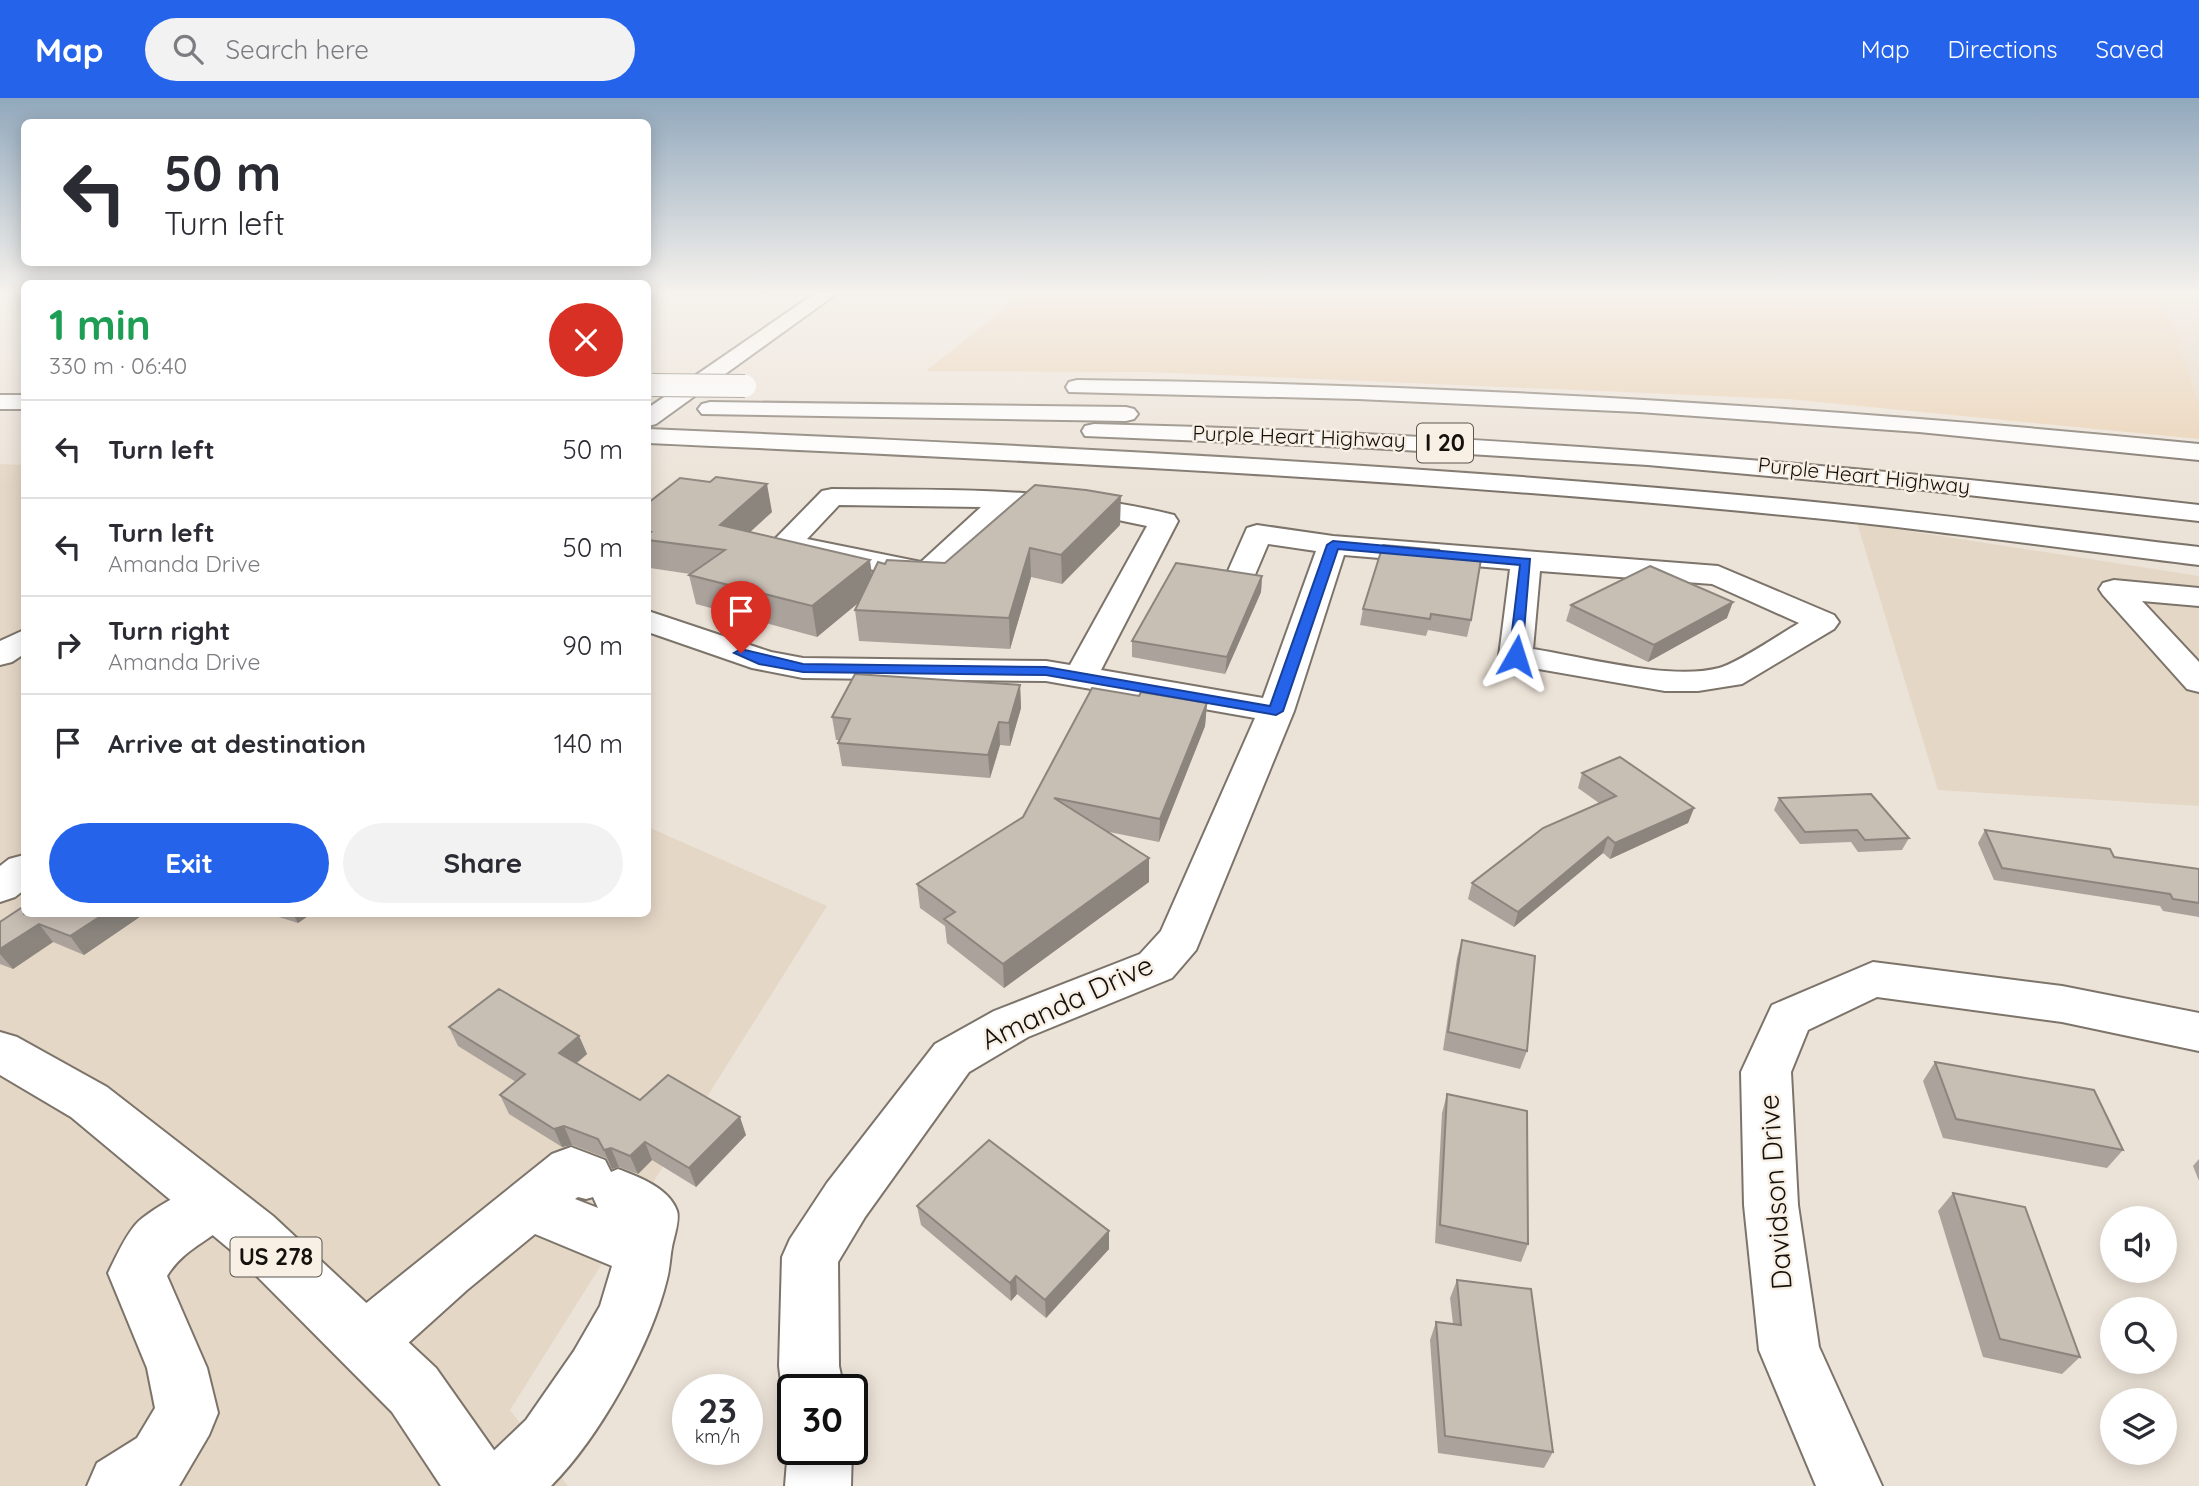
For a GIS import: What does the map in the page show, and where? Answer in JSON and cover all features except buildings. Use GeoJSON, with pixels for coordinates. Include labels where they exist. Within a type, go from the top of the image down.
{"type":"FeatureCollection","features":[{"type":"Feature","properties":{"kind":"main road"},"geometry":{"type":"LineString","coordinates":[[651,417],[737,357]]}},
{"type":"Feature","properties":{"kind":"main road"},"geometry":{"type":"LineString","coordinates":[[0,384],[21,384]]}},
{"type":"Feature","properties":{"kind":"main road"},"geometry":{"type":"LineString","coordinates":[[651,393],[773,386]]}},
{"type":"Feature","properties":{"kind":"main road"},"geometry":{"type":"LineString","coordinates":[[1052,387],[1397,393],[1646,404],[1930,425],[2199,452]]}},
{"type":"Feature","properties":{"kind":"main road","name":"Purple Heart Highway"},"geometry":{"type":"LineString","coordinates":[[651,394],[710,409],[1227,417],[1528,430],[1837,454],[2199,494]]}},
{"type":"Feature","properties":{"kind":"main road"},"geometry":{"type":"LineString","coordinates":[[0,402],[21,402]]}},
{"type":"Feature","properties":{"kind":"main road"},"geometry":{"type":"LineString","coordinates":[[0,419],[21,419]]}},
{"type":"Feature","properties":{"kind":"main road","name":"Purple Heart Highway"},"geometry":{"type":"LineString","coordinates":[[651,427],[669,434],[1175,432],[1445,443],[1671,458],[1827,472],[2199,513]]}},
{"type":"Feature","properties":{"kind":"main road"},"geometry":{"type":"LineString","coordinates":[[669,434],[1366,473],[1835,512],[2199,556]]}},
{"type":"Feature","properties":{"kind":"main road"},"geometry":{"type":"LineString","coordinates":[[1006,499],[927,572],[786,544],[832,497],[1006,499],[1099,508],[1164,521],[1080,677]]}},
{"type":"Feature","properties":{"kind":"main road"},"geometry":{"type":"LineString","coordinates":[[1244,570],[1257,534],[1333,545],[1718,575],[1823,622],[1730,677],[1709,680],[1665,681],[1516,656],[1526,561]]}},
{"type":"Feature","properties":{"kind":"main road","name":"Amanda Drive"},"geometry":{"type":"LineString","coordinates":[[811,1374],[810,1258],[846,1200],[951,1058],[1011,1024],[1156,966],[1180,939],[1276,711],[1333,545]]}},
{"type":"Feature","properties":{"kind":"main road"},"geometry":{"type":"LineString","coordinates":[[2199,597],[2115,589],[2199,682]]}},
{"type":"Feature","properties":{"kind":"main road"},"geometry":{"type":"LineString","coordinates":[[651,622],[764,661],[803,668],[1046,671],[1276,711]]}},
{"type":"Feature","properties":{"kind":"main road"},"geometry":{"type":"LineString","coordinates":[[0,655],[21,642]]}},
{"type":"Feature","properties":{"kind":"main road"},"geometry":{"type":"LineString","coordinates":[[0,887],[21,871]]}},
{"type":"Feature","properties":{"kind":"main road","name":"Davidson Drive"},"geometry":{"type":"LineString","coordinates":[[1849,1486],[1789,1350],[1771,1205],[1766,1072],[1789,1018],[1873,979],[2062,1004],[2199,1032]]}},
{"type":"Feature","properties":{"kind":"main road","name":"US 278"},"geometry":{"type":"LineString","coordinates":[[0,1051],[89,1102],[253,1234],[414,1390],[480,1486]]}},
{"type":"Feature","properties":{"kind":"main road"},"geometry":{"type":"LineString","coordinates":[[365,1342],[571,1170],[651,1214],[639,1278],[624,1320],[596,1373],[548,1443],[504,1486]]}},
{"type":"Feature","properties":{"kind":"main road"},"geometry":{"type":"LineString","coordinates":[[120,1486],[160,1461],[187,1413],[177,1368],[137,1273],[157,1241],[214,1203]]}},
{"type":"Feature","properties":{"kind":"main road"},"geometry":{"type":"LineString","coordinates":[[530,1206],[643,1252]]}},
{"type":"Feature","properties":{"kind":"main road"},"geometry":{"type":"LineString","coordinates":[[818,1486],[819,1465]]}},
{"type":"Feature","properties":{"kind":"shaded area"},"geometry":{"type":"Polygon","coordinates":[[[944,357],[2183,357],[2199,404],[2199,439],[1788,399],[1150,372],[926,371],[944,357]]]}},
{"type":"Feature","properties":{"kind":"shaded area"},"geometry":{"type":"Polygon","coordinates":[[[2183,357],[2199,357],[2199,404],[2183,357]]]}},
{"type":"Feature","properties":{"kind":"shaded area"},"geometry":{"type":"Polygon","coordinates":[[[0,464],[21,465],[21,917],[651,917],[651,828],[827,906],[510,1410],[568,1486],[0,1486],[0,464]]]}},
{"type":"Feature","properties":{"kind":"shaded area"},"geometry":{"type":"Polygon","coordinates":[[[1857,523],[2199,576],[2199,806],[1938,790],[1857,523]]]}},
{"type":"Feature","properties":{"kind":"route"},"geometry":{"type":"LineString","coordinates":[[741,653],[764,661],[803,668],[1046,671],[1276,711],[1333,545],[1526,561],[1516,656]]}}]}
